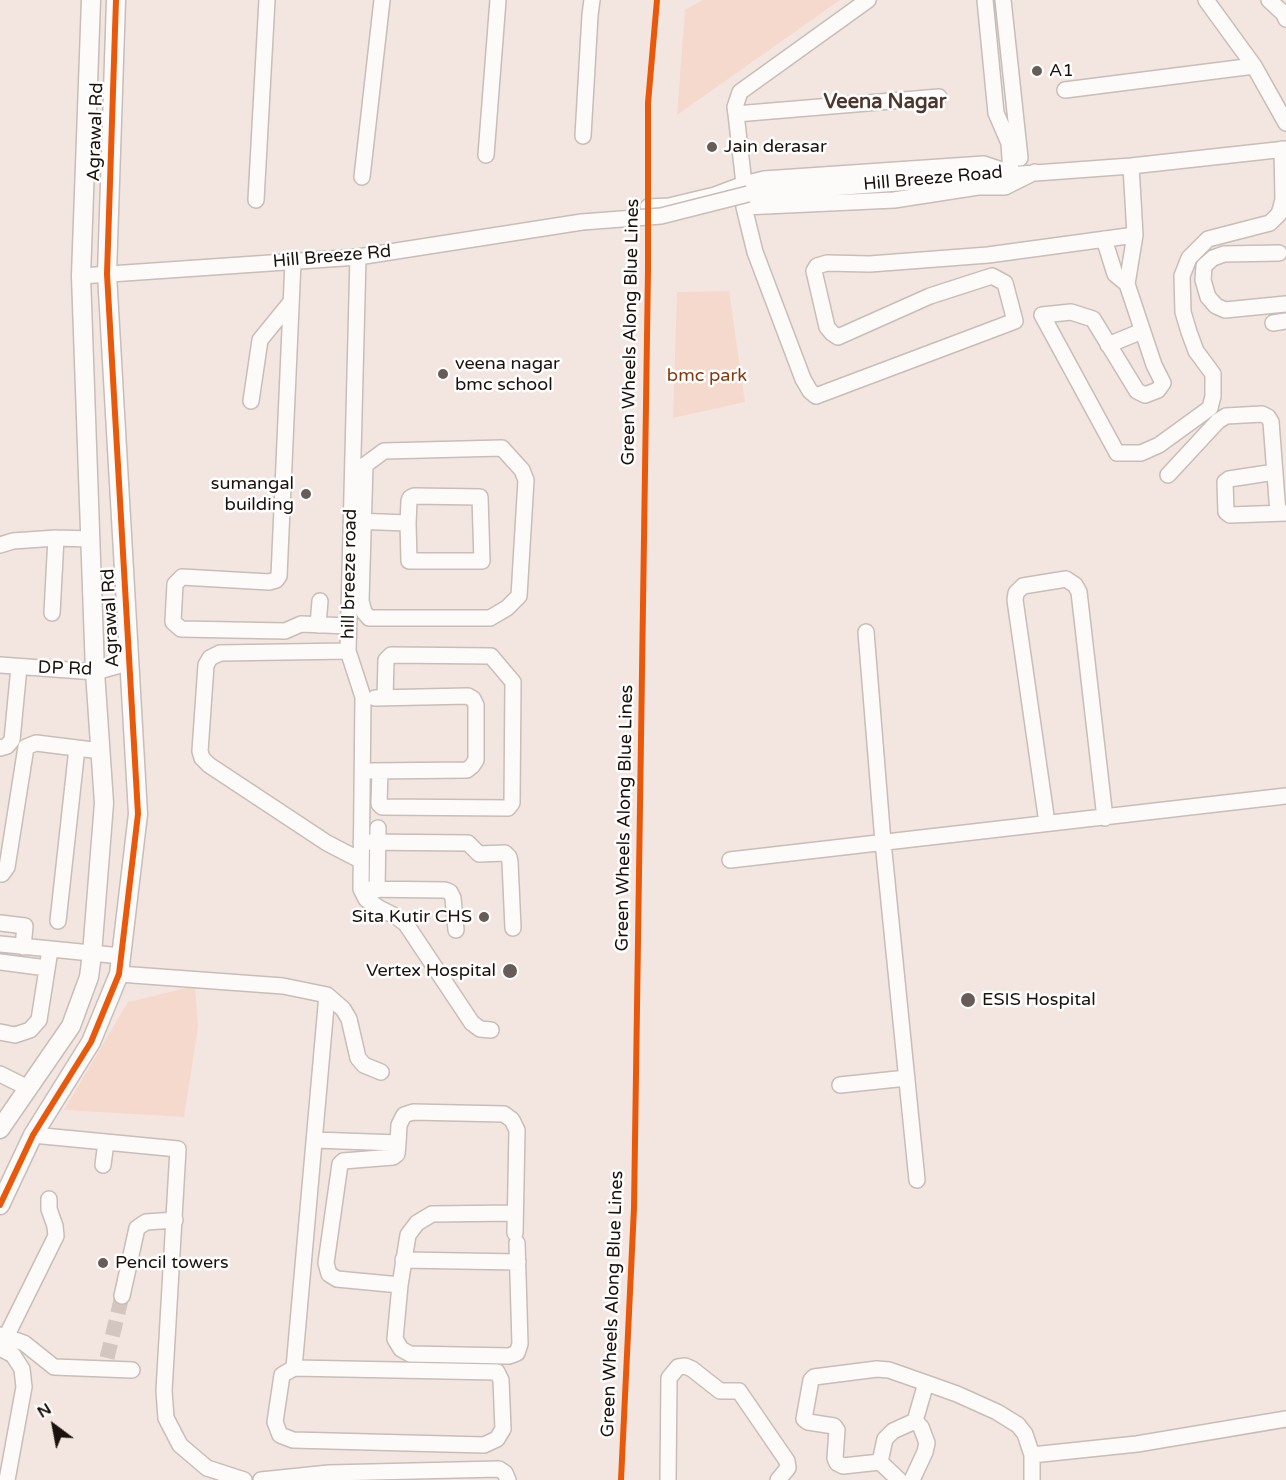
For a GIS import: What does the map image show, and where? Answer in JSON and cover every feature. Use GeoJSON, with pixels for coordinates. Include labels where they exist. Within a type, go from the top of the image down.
{"type":"FeatureCollection","features":[{"type":"Feature","properties":{"kind":"street","name":"Agrawal Rd"},"geometry":{"type":"LineString","coordinates":[[0,1129],[71,1026],[88,977],[92,954],[104,803],[95,672],[81,276],[91,0]]}},
{"type":"Feature","properties":{"kind":"street","name":"Agrawal Rd"},"geometry":{"type":"LineString","coordinates":[[0,1205],[33,1135],[91,1042],[120,965],[138,813],[107,274],[116,0]]}},
{"type":"Feature","properties":{"kind":"street"},"geometry":{"type":"LineString","coordinates":[[256,200],[267,0]]}},
{"type":"Feature","properties":{"kind":"street"},"geometry":{"type":"LineString","coordinates":[[362,177],[382,0]]}},
{"type":"Feature","properties":{"kind":"street"},"geometry":{"type":"LineString","coordinates":[[486,155],[498,0]]}},
{"type":"Feature","properties":{"kind":"street"},"geometry":{"type":"LineString","coordinates":[[583,136],[592,0]]}},
{"type":"Feature","properties":{"kind":"street"},"geometry":{"type":"LineString","coordinates":[[868,0],[740,92],[735,107],[745,195],[755,252],[802,379],[810,392],[816,396],[1015,321],[1071,312],[1093,319],[1137,391],[1146,395],[1158,390],[1163,383],[1154,365],[1127,284],[1135,235],[1131,166]]}},
{"type":"Feature","properties":{"kind":"street"},"geometry":{"type":"LineString","coordinates":[[986,0],[996,112],[1023,172]]}},
{"type":"Feature","properties":{"kind":"street"},"geometry":{"type":"LineString","coordinates":[[1003,0],[1023,172]]}},
{"type":"Feature","properties":{"kind":"street"},"geometry":{"type":"LineString","coordinates":[[1206,0],[1254,66],[1286,123]]}},
{"type":"Feature","properties":{"kind":"street"},"geometry":{"type":"LineString","coordinates":[[1269,0],[1284,14],[1286,19]]}},
{"type":"Feature","properties":{"kind":"street"},"geometry":{"type":"LineString","coordinates":[[1065,90],[1254,66]]}},
{"type":"Feature","properties":{"kind":"street"},"geometry":{"type":"LineString","coordinates":[[736,114],[939,97]]}},
{"type":"Feature","properties":{"kind":"street"},"geometry":{"type":"LineString","coordinates":[[1042,315],[1117,453],[1142,453],[1159,445],[1210,408],[1214,396],[1213,374],[1196,351],[1183,312],[1182,276],[1189,258],[1208,239],[1270,223],[1279,214],[1283,200],[1284,149]]}},
{"type":"Feature","properties":{"kind":"street","name":"Hill Breeze Road"},"geometry":{"type":"LineString","coordinates":[[582,222],[661,216],[745,195],[1023,172],[1131,166],[1284,149]]}},
{"type":"Feature","properties":{"kind":"street"},"geometry":{"type":"LineString","coordinates":[[648,207],[669,206],[715,195],[894,200],[978,187],[1005,186],[1023,172]]}},
{"type":"Feature","properties":{"kind":"street","name":"Hill Breeze Rd"},"geometry":{"type":"LineString","coordinates":[[81,276],[358,257],[582,222]]}},
{"type":"Feature","properties":{"kind":"street"},"geometry":{"type":"LineString","coordinates":[[992,276],[930,296],[838,337],[827,327],[814,272],[818,266],[827,263],[870,264],[988,255],[1135,235]]}},
{"type":"Feature","properties":{"kind":"street"},"geometry":{"type":"LineString","coordinates":[[1104,239],[1115,274],[1127,284]]}},
{"type":"Feature","properties":{"kind":"street"},"geometry":{"type":"LineString","coordinates":[[1279,254],[1224,255],[1213,258],[1204,266],[1203,280],[1208,297],[1216,306],[1225,310],[1286,304]]}},
{"type":"Feature","properties":{"kind":"street"},"geometry":{"type":"LineString","coordinates":[[988,255],[992,276],[1005,284],[1015,321]]}},
{"type":"Feature","properties":{"kind":"street","name":"hill breeze road"},"geometry":{"type":"LineString","coordinates":[[358,257],[357,521],[348,651],[363,697],[361,889]]}},
{"type":"Feature","properties":{"kind":"street"},"geometry":{"type":"LineString","coordinates":[[293,262],[279,576],[276,580],[269,582],[182,577],[175,584],[173,622],[181,629],[262,631],[285,631],[301,624],[348,626]]}},
{"type":"Feature","properties":{"kind":"street"},"geometry":{"type":"LineString","coordinates":[[251,401],[261,340],[291,302]]}},
{"type":"Feature","properties":{"kind":"street"},"geometry":{"type":"LineString","coordinates":[[1108,345],[1142,331]]}},
{"type":"Feature","properties":{"kind":"street"},"geometry":{"type":"LineString","coordinates":[[1168,475],[1218,421],[1226,416],[1262,414],[1271,422],[1275,472],[1282,513],[1230,515],[1226,508],[1225,482],[1229,479],[1275,472]]}},
{"type":"Feature","properties":{"kind":"street"},"geometry":{"type":"LineString","coordinates":[[502,448],[522,470],[526,480],[519,596],[507,608],[490,618],[369,618],[364,612],[361,601],[357,521],[365,465],[384,451],[502,448]]}},
{"type":"Feature","properties":{"kind":"street"},"geometry":{"type":"LineString","coordinates":[[414,496],[480,497],[482,561],[409,561],[408,523],[409,501],[414,496]]}},
{"type":"Feature","properties":{"kind":"street"},"geometry":{"type":"LineString","coordinates":[[357,521],[408,523]]}},
{"type":"Feature","properties":{"kind":"street"},"geometry":{"type":"LineString","coordinates":[[52,613],[56,538]]}},
{"type":"Feature","properties":{"kind":"street"},"geometry":{"type":"LineString","coordinates":[[0,544],[56,538],[91,539]]}},
{"type":"Feature","properties":{"kind":"street"},"geometry":{"type":"LineString","coordinates":[[1047,823],[1015,600],[1016,594],[1023,586],[1066,579],[1075,585],[1079,592],[1105,818]]}},
{"type":"Feature","properties":{"kind":"street"},"geometry":{"type":"LineString","coordinates":[[318,625],[320,601]]}},
{"type":"Feature","properties":{"kind":"street"},"geometry":{"type":"LineString","coordinates":[[866,632],[917,1180]]}},
{"type":"Feature","properties":{"kind":"street"},"geometry":{"type":"LineString","coordinates":[[348,651],[220,653],[210,658],[206,665],[200,751],[202,758],[209,765],[327,843],[360,860]]}},
{"type":"Feature","properties":{"kind":"street"},"geometry":{"type":"LineString","coordinates":[[380,771],[379,804],[382,807],[508,808],[512,803],[513,682],[491,656],[391,655],[386,660],[385,698]]}},
{"type":"Feature","properties":{"kind":"street","name":"DP Rd"},"geometry":{"type":"LineString","coordinates":[[0,665],[95,672],[128,663]]}},
{"type":"Feature","properties":{"kind":"street"},"geometry":{"type":"LineString","coordinates":[[0,748],[7,746],[12,740],[19,667]]}},
{"type":"Feature","properties":{"kind":"street"},"geometry":{"type":"LineString","coordinates":[[362,771],[467,770],[476,760],[476,705],[468,696],[363,697]]}},
{"type":"Feature","properties":{"kind":"street"},"geometry":{"type":"LineString","coordinates":[[0,873],[2,874],[7,867],[26,747],[36,743],[101,752]]}},
{"type":"Feature","properties":{"kind":"street"},"geometry":{"type":"LineString","coordinates":[[58,921],[77,748]]}},
{"type":"Feature","properties":{"kind":"street"},"geometry":{"type":"LineString","coordinates":[[730,860],[1286,796]]}},
{"type":"Feature","properties":{"kind":"street"},"geometry":{"type":"LineString","coordinates":[[361,842],[378,835],[468,843],[479,854],[505,853],[510,862],[513,928]]}},
{"type":"Feature","properties":{"kind":"street"},"geometry":{"type":"LineString","coordinates":[[377,890],[378,835]]}},
{"type":"Feature","properties":{"kind":"street"},"geometry":{"type":"LineString","coordinates":[[361,889],[445,890],[450,892],[453,898],[456,930]]}},
{"type":"Feature","properties":{"kind":"street"},"geometry":{"type":"LineString","coordinates":[[361,889],[366,899],[406,924],[472,1023],[480,1029],[491,1030]]}},
{"type":"Feature","properties":{"kind":"street"},"geometry":{"type":"LineString","coordinates":[[0,922],[25,926],[23,947]]}},
{"type":"Feature","properties":{"kind":"street"},"geometry":{"type":"LineString","coordinates":[[0,945],[92,954],[120,965],[282,986],[327,995],[343,1009],[349,1019],[358,1058],[363,1065],[381,1072]]}},
{"type":"Feature","properties":{"kind":"street"},"geometry":{"type":"LineString","coordinates":[[0,1032],[15,1035],[30,1030],[39,1020],[50,950]]}},
{"type":"Feature","properties":{"kind":"street"},"geometry":{"type":"LineString","coordinates":[[0,962],[47,968]]}},
{"type":"Feature","properties":{"kind":"street"},"geometry":{"type":"LineString","coordinates":[[294,1368],[327,995]]}},
{"type":"Feature","properties":{"kind":"street"},"geometry":{"type":"LineString","coordinates":[[0,1074],[28,1088]]}},
{"type":"Feature","properties":{"kind":"street"},"geometry":{"type":"LineString","coordinates":[[840,1085],[907,1078]]}},
{"type":"Feature","properties":{"kind":"street"},"geometry":{"type":"LineString","coordinates":[[400,1285],[337,1279],[329,1274],[326,1263],[340,1164],[343,1161],[393,1157],[397,1154],[399,1125],[404,1115],[413,1112],[504,1114],[512,1120],[517,1130],[515,1213],[520,1344],[517,1353],[509,1356],[410,1354],[401,1349],[395,1339],[403,1260],[408,1235],[417,1222],[432,1214],[515,1213]]}},
{"type":"Feature","properties":{"kind":"street"},"geometry":{"type":"LineString","coordinates":[[33,1135],[178,1149],[164,1392],[168,1438],[207,1468],[244,1480]]}},
{"type":"Feature","properties":{"kind":"street"},"geometry":{"type":"LineString","coordinates":[[315,1140],[398,1143]]}},
{"type":"Feature","properties":{"kind":"street"},"geometry":{"type":"LineString","coordinates":[[103,1165],[106,1142]]}},
{"type":"Feature","properties":{"kind":"street"},"geometry":{"type":"LineString","coordinates":[[2,1340],[56,1236],[56,1226],[49,1209],[50,1198]]}},
{"type":"Feature","properties":{"kind":"street"},"geometry":{"type":"LineString","coordinates":[[122,1296],[137,1227],[146,1221],[175,1220]]}},
{"type":"Feature","properties":{"kind":"street"},"geometry":{"type":"LineString","coordinates":[[403,1260],[518,1262]]}},
{"type":"Feature","properties":{"kind":"street"},"geometry":{"type":"LineString","coordinates":[[2,1340],[24,1343],[54,1367],[106,1364],[132,1370]]}},
{"type":"Feature","properties":{"kind":"street"},"geometry":{"type":"LineString","coordinates":[[2,1340],[22,1369],[24,1387],[7,1480]]}},
{"type":"Feature","properties":{"kind":"street"},"geometry":{"type":"LineString","coordinates":[[668,1480],[669,1378],[678,1367],[685,1366],[720,1390],[739,1391],[787,1461],[788,1468],[778,1480]]}},
{"type":"Feature","properties":{"kind":"street"},"geometry":{"type":"LineString","coordinates":[[294,1368],[497,1372],[501,1380],[503,1429],[497,1439],[484,1445],[293,1440],[280,1435],[275,1422],[282,1375],[294,1368]]}},
{"type":"Feature","properties":{"kind":"street"},"geometry":{"type":"LineString","coordinates":[[899,1480],[880,1462],[843,1466],[837,1463],[835,1458],[837,1430],[834,1426],[808,1422],[804,1419],[811,1380],[814,1377],[877,1369],[889,1370],[957,1394],[1018,1425],[1025,1434],[1032,1455],[1032,1480]]}},
{"type":"Feature","properties":{"kind":"street"},"geometry":{"type":"LineString","coordinates":[[915,1421],[926,1383]]}},
{"type":"Feature","properties":{"kind":"street"},"geometry":{"type":"LineString","coordinates":[[1032,1455],[1137,1444],[1286,1419]]}},
{"type":"Feature","properties":{"kind":"street"},"geometry":{"type":"LineString","coordinates":[[880,1462],[885,1439],[892,1431],[915,1421]]}},
{"type":"Feature","properties":{"kind":"street"},"geometry":{"type":"LineString","coordinates":[[912,1480],[927,1443],[921,1427],[915,1421]]}},
{"type":"Feature","properties":{"kind":"street"},"geometry":{"type":"LineString","coordinates":[[261,1480],[499,1469],[505,1473],[508,1480]]}},
{"type":"Feature","properties":{"kind":"green space"},"geometry":{"type":"Polygon","coordinates":[[[703,0],[840,0],[677,115],[685,10],[703,0]]]}},
{"type":"Feature","properties":{"kind":"green space","name":"bmc park"},"geometry":{"type":"Polygon","coordinates":[[[729,291],[745,402],[673,418],[677,292],[729,291]]]}},
{"type":"Feature","properties":{"kind":"green space"},"geometry":{"type":"Polygon","coordinates":[[[195,986],[198,1027],[184,1117],[64,1110],[128,1002],[195,986]]]}},
{"type":"Feature","properties":{"kind":"tunnel"},"geometry":{"type":"LineString","coordinates":[[107,1358],[122,1296]]}},
{"type":"Feature","properties":{"kind":"cycle path"},"geometry":{"type":"LineString","coordinates":[[0,1205],[33,1135],[91,1042],[119,974],[138,814],[107,274],[116,0]]}},
{"type":"Feature","properties":{"kind":"cycle path","name":"Green Wheels Along Blue Lines"},"geometry":{"type":"LineString","coordinates":[[621,1480],[634,1208],[648,270],[648,103],[657,0]]}},
{"type":"Feature","properties":{"kind":"place","name":"A1"},"geometry":{"type":"Point","coordinates":[1037,71]}},
{"type":"Feature","properties":{"kind":"place","name":"Jain derasar"},"geometry":{"type":"Point","coordinates":[712,147]}},
{"type":"Feature","properties":{"kind":"place","name":"veena nagar bmc school"},"geometry":{"type":"Point","coordinates":[443,374]}},
{"type":"Feature","properties":{"kind":"place","name":"sumangal building"},"geometry":{"type":"Point","coordinates":[306,494]}},
{"type":"Feature","properties":{"kind":"place","name":"Sita Kutir CHS"},"geometry":{"type":"Point","coordinates":[484,917]}},
{"type":"Feature","properties":{"kind":"place","name":"Vertex Hospital"},"geometry":{"type":"Point","coordinates":[510,971]}},
{"type":"Feature","properties":{"kind":"place","name":"ESIS Hospital"},"geometry":{"type":"Point","coordinates":[968,1000]}},
{"type":"Feature","properties":{"kind":"place","name":"Pencil towers"},"geometry":{"type":"Point","coordinates":[103,1263]}},
{"type":"Feature","properties":{"kind":"district","name":"Veena Nagar"},"geometry":{"type":"Point","coordinates":[885,103]}}]}
